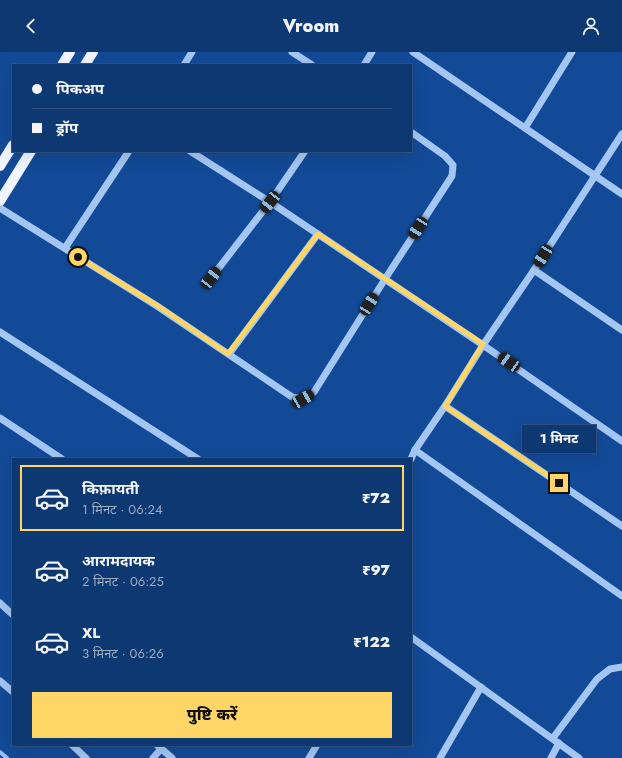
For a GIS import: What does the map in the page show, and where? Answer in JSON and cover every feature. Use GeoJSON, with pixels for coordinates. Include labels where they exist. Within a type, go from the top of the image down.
{"type":"FeatureCollection","features":[{"type":"Feature","properties":{"kind":"main road"},"geometry":{"type":"LineString","coordinates":[[63,64],[70,52]]}},
{"type":"Feature","properties":{"kind":"main road"},"geometry":{"type":"LineString","coordinates":[[86,64],[93,52]]}},
{"type":"Feature","properties":{"kind":"main road"},"geometry":{"type":"LineString","coordinates":[[0,166],[12,147]]}},
{"type":"Feature","properties":{"kind":"main road"},"geometry":{"type":"LineString","coordinates":[[0,201],[30,152]]}},
{"type":"Feature","properties":{"kind":"street"},"geometry":{"type":"LineString","coordinates":[[185,64],[192,52]]}},
{"type":"Feature","properties":{"kind":"street"},"geometry":{"type":"LineString","coordinates":[[292,52],[310,64]]}},
{"type":"Feature","properties":{"kind":"street"},"geometry":{"type":"LineString","coordinates":[[365,64],[372,52]]}},
{"type":"Feature","properties":{"kind":"street"},"geometry":{"type":"LineString","coordinates":[[413,52],[622,194]]}},
{"type":"Feature","properties":{"kind":"street"},"geometry":{"type":"LineString","coordinates":[[525,128],[572,52]]}},
{"type":"Feature","properties":{"kind":"street"},"geometry":{"type":"LineString","coordinates":[[0,208],[158,306],[292,396],[303,399],[314,392],[452,176],[453,165],[445,156],[412,133]]}},
{"type":"Feature","properties":{"kind":"street"},"geometry":{"type":"LineString","coordinates":[[411,458],[415,450],[445,406],[483,344],[534,270],[594,175],[622,134]]}},
{"type":"Feature","properties":{"kind":"street"},"geometry":{"type":"LineString","coordinates":[[65,248],[128,152]]}},
{"type":"Feature","properties":{"kind":"street"},"geometry":{"type":"LineString","coordinates":[[192,152],[270,202],[483,344],[622,441]]}},
{"type":"Feature","properties":{"kind":"street"},"geometry":{"type":"LineString","coordinates":[[211,278],[270,202],[304,152]]}},
{"type":"Feature","properties":{"kind":"street"},"geometry":{"type":"LineString","coordinates":[[228,354],[318,234]]}},
{"type":"Feature","properties":{"kind":"street"},"geometry":{"type":"LineString","coordinates":[[534,270],[622,330]]}},
{"type":"Feature","properties":{"kind":"street"},"geometry":{"type":"LineString","coordinates":[[0,332],[196,458]]}},
{"type":"Feature","properties":{"kind":"street"},"geometry":{"type":"LineString","coordinates":[[445,406],[622,526]]}},
{"type":"Feature","properties":{"kind":"street"},"geometry":{"type":"LineString","coordinates":[[0,418],[60,458]]}},
{"type":"Feature","properties":{"kind":"street"},"geometry":{"type":"LineString","coordinates":[[415,450],[622,596]]}},
{"type":"Feature","properties":{"kind":"street"},"geometry":{"type":"LineString","coordinates":[[0,603],[12,614]]}},
{"type":"Feature","properties":{"kind":"street"},"geometry":{"type":"LineString","coordinates":[[412,638],[579,758]]}},
{"type":"Feature","properties":{"kind":"street"},"geometry":{"type":"LineString","coordinates":[[551,758],[556,740],[597,679],[610,669],[622,667]]}},
{"type":"Feature","properties":{"kind":"street"},"geometry":{"type":"LineString","coordinates":[[0,681],[12,691]]}},
{"type":"Feature","properties":{"kind":"street"},"geometry":{"type":"LineString","coordinates":[[440,758],[481,687]]}},
{"type":"Feature","properties":{"kind":"street"},"geometry":{"type":"LineString","coordinates":[[73,746],[86,758]]}},
{"type":"Feature","properties":{"kind":"street"},"geometry":{"type":"LineString","coordinates":[[309,758],[316,746]]}},
{"type":"Feature","properties":{"kind":"street"},"geometry":{"type":"LineString","coordinates":[[153,758],[159,747],[172,758]]}},
{"type":"Feature","properties":{"kind":"waterway"},"geometry":{"type":"LineString","coordinates":[[0,752],[7,758]]}},
{"type":"Feature","properties":{"kind":"route"},"geometry":{"type":"LineString","coordinates":[[78,257],[158,306],[228,354],[318,234],[483,344],[445,406],[559,483]]}}]}
